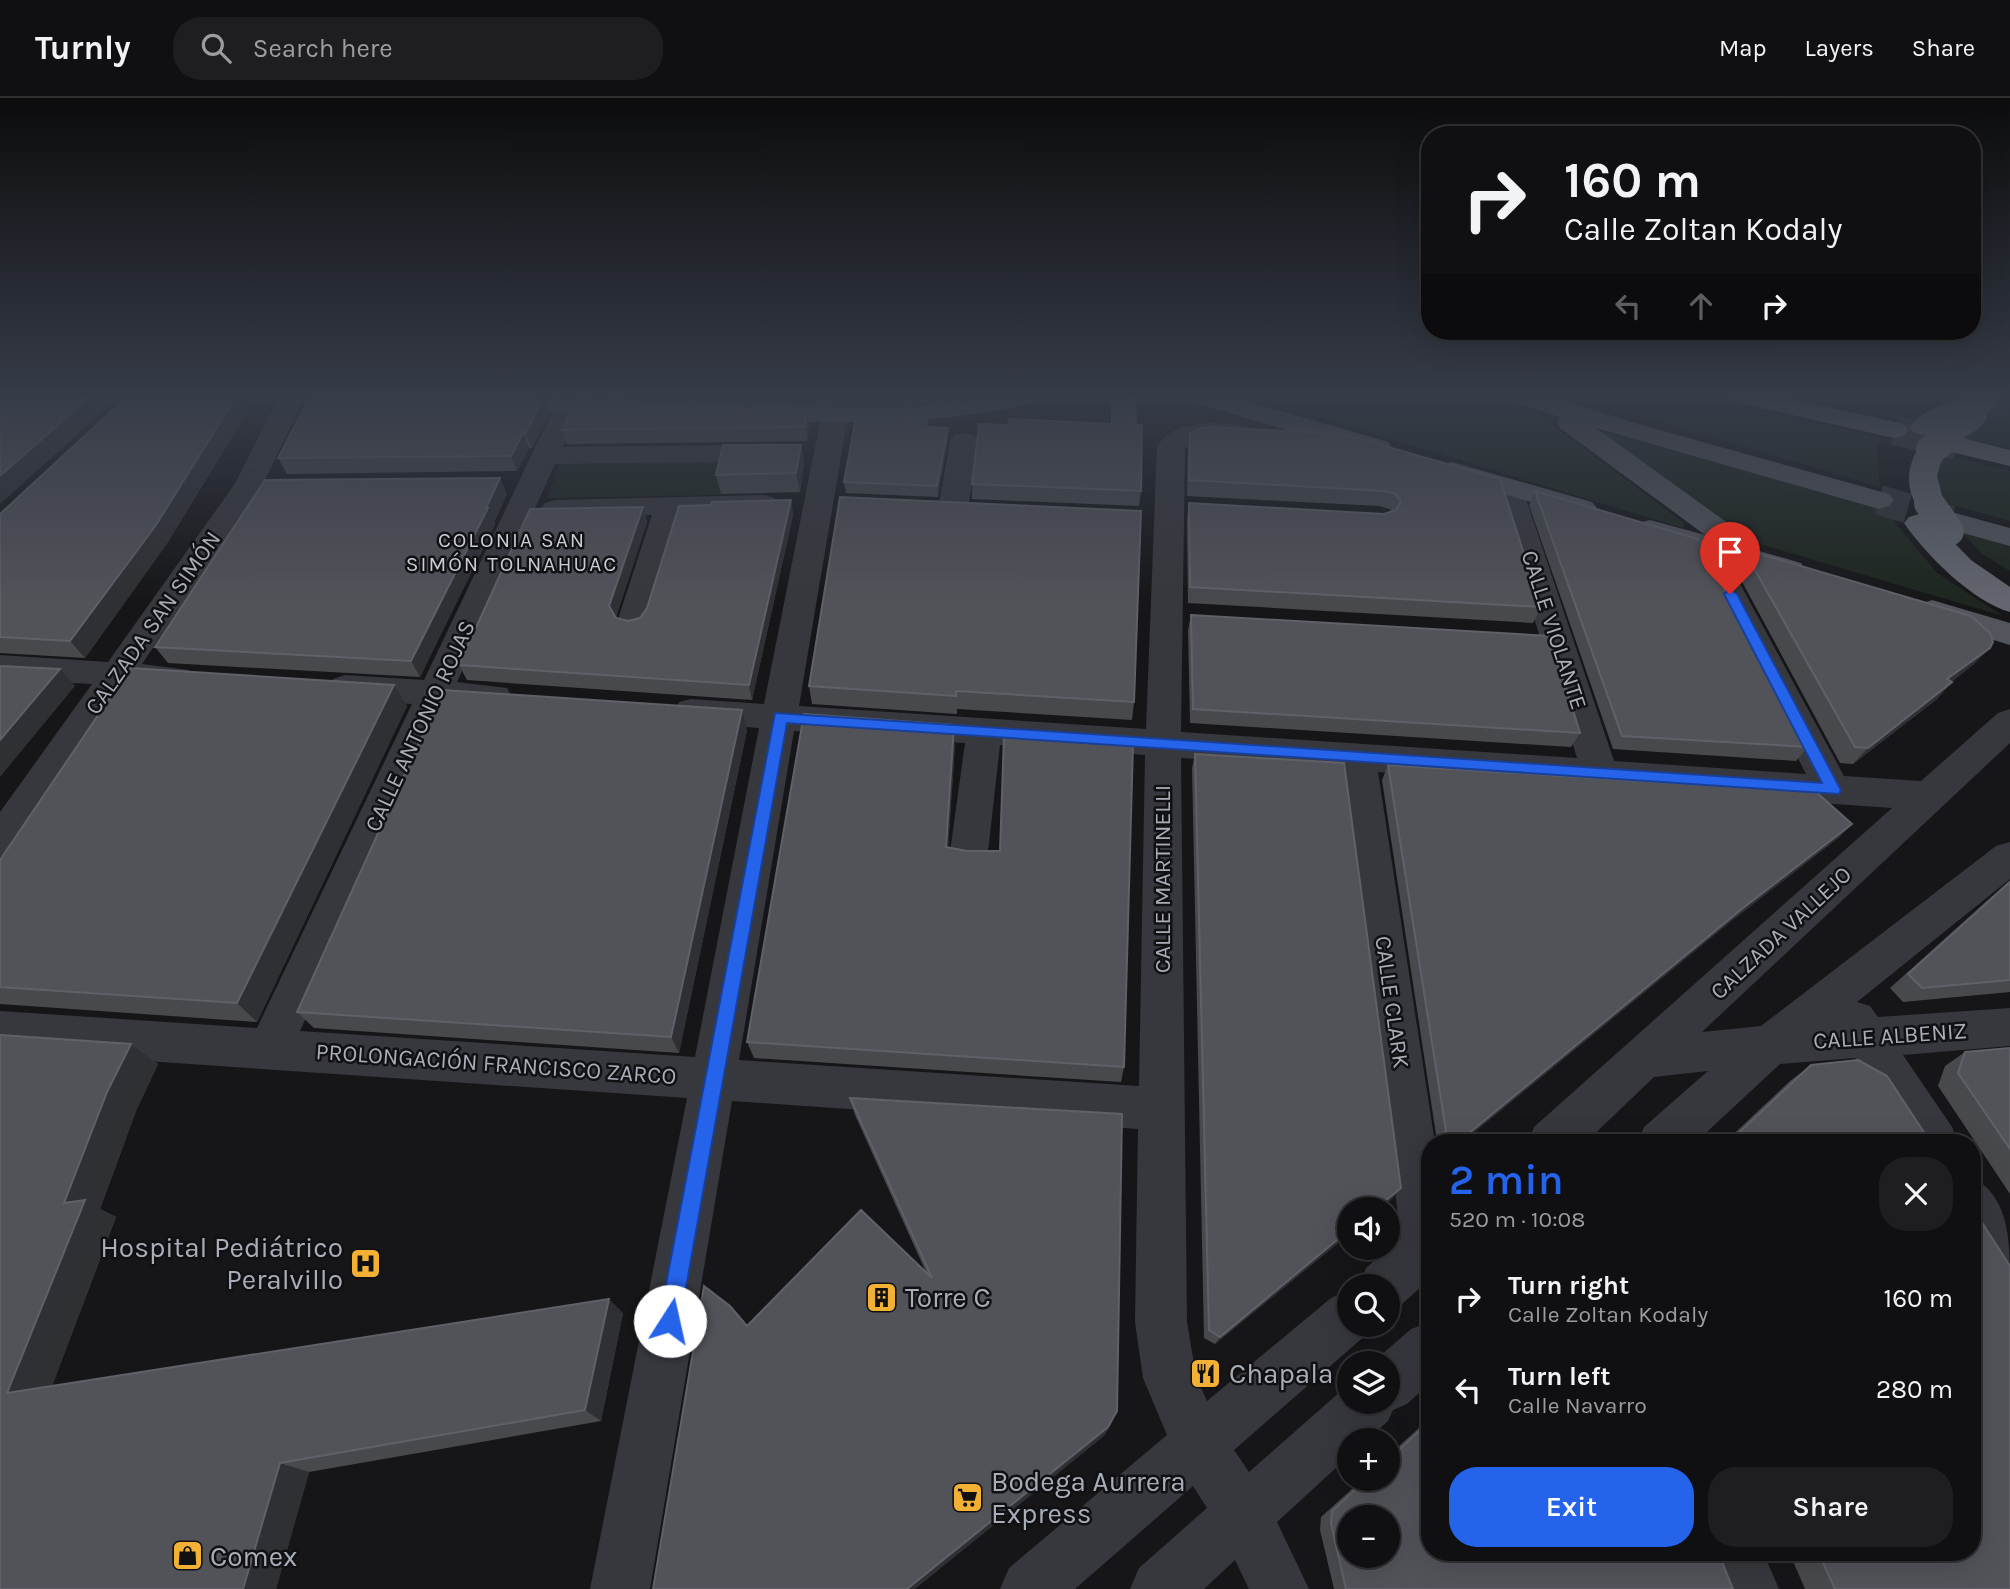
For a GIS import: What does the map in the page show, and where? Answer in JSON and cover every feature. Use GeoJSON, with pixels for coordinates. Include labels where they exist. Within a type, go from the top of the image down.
{"type":"FeatureCollection","features":[{"type":"Feature","properties":{"kind":"highway"},"geometry":{"type":"LineString","coordinates":[[1900,465],[1897,468],[1890,498],[1952,526],[1981,563],[2010,585]]}},
{"type":"Feature","properties":{"kind":"highway"},"geometry":{"type":"LineString","coordinates":[[1924,465],[1924,513],[1960,567],[2009,626]]}},
{"type":"Feature","properties":{"kind":"main road"},"geometry":{"type":"LineString","coordinates":[[1433,465],[1811,576]]}},
{"type":"Feature","properties":{"kind":"main road"},"geometry":{"type":"LineString","coordinates":[[1624,465],[1759,561]]}},
{"type":"Feature","properties":{"kind":"main road"},"geometry":{"type":"LineString","coordinates":[[1761,465],[1890,498]]}},
{"type":"Feature","properties":{"kind":"main road"},"geometry":{"type":"LineString","coordinates":[[1952,526],[2010,537]]}},
{"type":"Feature","properties":{"kind":"main road"},"geometry":{"type":"LineString","coordinates":[[1901,602],[2009,626]]}},
{"type":"Feature","properties":{"kind":"street","name":"CALZADA SAN SIMÓN"},"geometry":{"type":"LineString","coordinates":[[0,842],[118,674],[262,485],[269,465]]}},
{"type":"Feature","properties":{"kind":"street","name":"CALLE ANTONIO ROJAS"},"geometry":{"type":"LineString","coordinates":[[270,1048],[537,465]]}},
{"type":"Feature","properties":{"kind":"street"},"geometry":{"type":"LineString","coordinates":[[527,483],[613,465]]}},
{"type":"Feature","properties":{"kind":"street"},"geometry":{"type":"LineString","coordinates":[[620,1589],[780,717],[832,504],[833,465]]}},
{"type":"Feature","properties":{"kind":"street"},"geometry":{"type":"LineString","coordinates":[[953,509],[960,465]]}},
{"type":"Feature","properties":{"kind":"street","name":"CALLE MARTINELLI"},"geometry":{"type":"LineString","coordinates":[[1170,465],[1169,513],[1180,616],[1163,743],[1161,1322],[1170,1378],[1199,1446],[1243,1513],[1279,1589]]}},
{"type":"Feature","properties":{"kind":"street"},"geometry":{"type":"LineString","coordinates":[[527,483],[670,506],[832,504]]}},
{"type":"Feature","properties":{"kind":"street","name":"CALLE VIOLANTE"},"geometry":{"type":"LineString","coordinates":[[1508,486],[1542,637],[1600,772]]}},
{"type":"Feature","properties":{"kind":"street"},"geometry":{"type":"LineString","coordinates":[[633,622],[670,506]]}},
{"type":"Feature","properties":{"kind":"street"},"geometry":{"type":"LineString","coordinates":[[1704,545],[1833,790]]}},
{"type":"Feature","properties":{"kind":"street"},"geometry":{"type":"LineString","coordinates":[[0,667],[215,680]]}},
{"type":"Feature","properties":{"kind":"street"},"geometry":{"type":"LineString","coordinates":[[311,685],[532,699]]}},
{"type":"Feature","properties":{"kind":"street"},"geometry":{"type":"LineString","coordinates":[[656,708],[1928,796]]}},
{"type":"Feature","properties":{"kind":"street","name":"CALZADA VALLEJO"},"geometry":{"type":"LineString","coordinates":[[1563,1134],[2010,722]]}},
{"type":"Feature","properties":{"kind":"street"},"geometry":{"type":"LineString","coordinates":[[970,852],[984,730]]}},
{"type":"Feature","properties":{"kind":"street","name":"CALLE CLARK"},"geometry":{"type":"LineString","coordinates":[[1357,755],[1421,1192]]}},
{"type":"Feature","properties":{"kind":"street"},"geometry":{"type":"LineString","coordinates":[[1671,1134],[1770,1045],[2010,857]]}},
{"type":"Feature","properties":{"kind":"street"},"geometry":{"type":"LineString","coordinates":[[1837,991],[1929,1134]]}},
{"type":"Feature","properties":{"kind":"street","name":"CALLE ALBENIZ"},"geometry":{"type":"LineString","coordinates":[[1646,1058],[1770,1045],[2010,1027]]}},
{"type":"Feature","properties":{"kind":"street","name":"PROLONGACIÓN FRANCISCO ZARCO"},"geometry":{"type":"LineString","coordinates":[[0,1031],[1160,1109]]}},
{"type":"Feature","properties":{"kind":"street"},"geometry":{"type":"LineString","coordinates":[[1981,1215],[2010,1260]]}},
{"type":"Feature","properties":{"kind":"street"},"geometry":{"type":"LineString","coordinates":[[1398,1274],[1421,1254]]}},
{"type":"Feature","properties":{"kind":"street"},"geometry":{"type":"LineString","coordinates":[[1030,1589],[1337,1326]]}},
{"type":"Feature","properties":{"kind":"street"},"geometry":{"type":"LineString","coordinates":[[1400,1374],[1421,1356]]}},
{"type":"Feature","properties":{"kind":"street"},"geometry":{"type":"LineString","coordinates":[[1160,1589],[1354,1414]]}},
{"type":"Feature","properties":{"kind":"street"},"geometry":{"type":"LineString","coordinates":[[1737,1561],[1749,1589]]}},
{"type":"Feature","properties":{"kind":"shaded area"},"geometry":{"type":"Polygon","coordinates":[[[559,465],[727,465],[721,495],[547,498],[559,465]]]}},
{"type":"Feature","properties":{"kind":"shaded area"},"geometry":{"type":"Polygon","coordinates":[[[1474,465],[1606,465],[1684,523],[1683,528],[1474,465]]]}},
{"type":"Feature","properties":{"kind":"shaded area"},"geometry":{"type":"Polygon","coordinates":[[[1640,465],[1729,465],[1871,502],[1884,509],[1937,573],[2003,616],[1747,540],[1640,465]]]}},
{"type":"Feature","properties":{"kind":"shaded area"},"geometry":{"type":"Polygon","coordinates":[[[1804,465],[1878,465],[1880,487],[1804,465]]]}},
{"type":"Feature","properties":{"kind":"shaded area"},"geometry":{"type":"Polygon","coordinates":[[[1933,465],[1984,465],[2010,471],[2010,521],[1937,501],[1933,465]]]}},
{"type":"Feature","properties":{"kind":"shaded area"},"geometry":{"type":"Polygon","coordinates":[[[1958,528],[2010,542],[2010,571],[1982,554],[1958,528]]]}},
{"type":"Feature","properties":{"kind":"building"},"geometry":{"type":"Polygon","coordinates":[[[0,465],[13,465],[0,476],[0,465]]]}},
{"type":"Feature","properties":{"kind":"building"},"geometry":{"type":"Polygon","coordinates":[[[54,465],[194,465],[156,525],[70,641],[0,637],[0,514],[54,465]]]}},
{"type":"Feature","properties":{"kind":"building"},"geometry":{"type":"Polygon","coordinates":[[[718,465],[798,465],[796,473],[716,475],[718,465]]]}},
{"type":"Feature","properties":{"kind":"building"},"geometry":{"type":"Polygon","coordinates":[[[847,465],[941,465],[937,486],[844,482],[847,465]]]}},
{"type":"Feature","properties":{"kind":"building"},"geometry":{"type":"Polygon","coordinates":[[[974,465],[1141,465],[1141,491],[972,484],[974,465]]]}},
{"type":"Feature","properties":{"kind":"building"},"geometry":{"type":"Polygon","coordinates":[[[1189,465],[1450,465],[1500,479],[1541,607],[1190,587],[1189,503],[1384,514],[1396,510],[1401,501],[1395,494],[1384,491],[1189,480],[1189,465]]]}},
{"type":"Feature","properties":{"kind":"building"},"geometry":{"type":"Polygon","coordinates":[[[500,478],[488,508],[411,661],[155,647],[265,480],[500,478]]]}},
{"type":"Feature","properties":{"kind":"building"},"geometry":{"type":"Polygon","coordinates":[[[1535,491],[1698,539],[1808,747],[1622,736],[1535,491]]]}},
{"type":"Feature","properties":{"kind":"building"},"geometry":{"type":"Polygon","coordinates":[[[840,497],[1141,511],[1134,702],[956,691],[956,696],[809,686],[840,497]]]}},
{"type":"Feature","properties":{"kind":"building"},"geometry":{"type":"Polygon","coordinates":[[[791,500],[749,685],[459,665],[530,509],[643,507],[609,606],[616,618],[628,621],[640,618],[647,608],[679,506],[711,505],[712,502],[791,500]]]}},
{"type":"Feature","properties":{"kind":"building"},"geometry":{"type":"Polygon","coordinates":[[[1743,549],[1971,616],[1990,633],[1993,642],[1990,648],[1947,679],[1952,682],[1868,748],[1855,747],[1743,549]]]}},
{"type":"Feature","properties":{"kind":"building"},"geometry":{"type":"Polygon","coordinates":[[[1191,615],[1550,636],[1580,733],[1193,709],[1191,615]]]}},
{"type":"Feature","properties":{"kind":"building"},"geometry":{"type":"Polygon","coordinates":[[[0,666],[60,669],[0,740],[0,666]]]}},
{"type":"Feature","properties":{"kind":"building"},"geometry":{"type":"Polygon","coordinates":[[[130,668],[394,685],[237,1003],[0,987],[0,860],[130,668]]]}},
{"type":"Feature","properties":{"kind":"building"},"geometry":{"type":"Polygon","coordinates":[[[443,690],[742,710],[671,1037],[297,1012],[443,690]]]}},
{"type":"Feature","properties":{"kind":"building"},"geometry":{"type":"Polygon","coordinates":[[[804,714],[954,725],[946,847],[967,851],[1000,851],[1004,736],[1133,744],[1124,1067],[747,1042],[804,714]]]}},
{"type":"Feature","properties":{"kind":"building"},"geometry":{"type":"Polygon","coordinates":[[[1195,754],[1344,763],[1401,1188],[1390,1197],[1337,1197],[1337,1240],[1220,1337],[1209,1330],[1195,754]]]}},
{"type":"Feature","properties":{"kind":"building"},"geometry":{"type":"Polygon","coordinates":[[[1388,765],[1816,792],[1852,824],[1743,908],[1468,1134],[1442,1134],[1446,1131],[1388,765]]]}},
{"type":"Feature","properties":{"kind":"building"},"geometry":{"type":"Polygon","coordinates":[[[2010,882],[2010,980],[1922,988],[1908,974],[2010,882]]]}},
{"type":"Feature","properties":{"kind":"building"},"geometry":{"type":"Polygon","coordinates":[[[0,1035],[131,1044],[107,1092],[64,1203],[85,1200],[7,1393],[609,1299],[585,1410],[280,1463],[243,1589],[0,1589],[0,1035]]]}},
{"type":"Feature","properties":{"kind":"building"},"geometry":{"type":"Polygon","coordinates":[[[2010,1048],[2010,1149],[1958,1073],[1965,1052],[2010,1048]]]}},
{"type":"Feature","properties":{"kind":"building"},"geometry":{"type":"Polygon","coordinates":[[[1858,1060],[1887,1076],[1925,1134],[1738,1134],[1811,1065],[1858,1060]]]}},
{"type":"Feature","properties":{"kind":"building"},"geometry":{"type":"Polygon","coordinates":[[[850,1098],[1122,1114],[1117,1411],[1108,1427],[907,1589],[653,1589],[704,1286],[730,1306],[747,1326],[861,1210],[932,1278],[850,1098]]]}},
{"type":"Feature","properties":{"kind":"building"},"geometry":{"type":"Polygon","coordinates":[[[1981,1221],[2010,1266],[2010,1589],[1835,1589],[1822,1561],[1981,1561],[1981,1221]]]}},
{"type":"Feature","properties":{"kind":"building"},"geometry":{"type":"Polygon","coordinates":[[[1421,1429],[1421,1561],[1722,1561],[1733,1589],[1346,1589],[1341,1568],[1400,1568],[1400,1505],[1339,1505],[1354,1491],[1400,1491],[1400,1449],[1421,1429]]]}},
{"type":"Feature","properties":{"kind":"building"},"geometry":{"type":"Polygon","coordinates":[[[1337,1506],[1337,1550],[1331,1524],[1332,1511],[1337,1506]]]}},
{"type":"Feature","properties":{"kind":"tunnel"},"geometry":{"type":"LineString","coordinates":[[1879,500],[1955,522]]}},
{"type":"Feature","properties":{"kind":"place","name":"Hospital Pediátrico Peralvillo"},"geometry":{"type":"Point","coordinates":[366,1263]}},
{"type":"Feature","properties":{"kind":"place","name":"Torre C"},"geometry":{"type":"Point","coordinates":[882,1297]}},
{"type":"Feature","properties":{"kind":"place","name":"Chapala"},"geometry":{"type":"Point","coordinates":[1206,1373]}},
{"type":"Feature","properties":{"kind":"place","name":"Bodega Aurrera Express"},"geometry":{"type":"Point","coordinates":[968,1497]}},
{"type":"Feature","properties":{"kind":"place","name":"Comex"},"geometry":{"type":"Point","coordinates":[187,1556]}},
{"type":"Feature","properties":{"kind":"district","name":"COLONIA SAN SIMÓN TOLNAHUAC"},"geometry":{"type":"Point","coordinates":[512,552]}},
{"type":"Feature","properties":{"kind":"route"},"geometry":{"type":"LineString","coordinates":[[670,1321],[780,717],[1833,790],[1730,594]]}}]}
